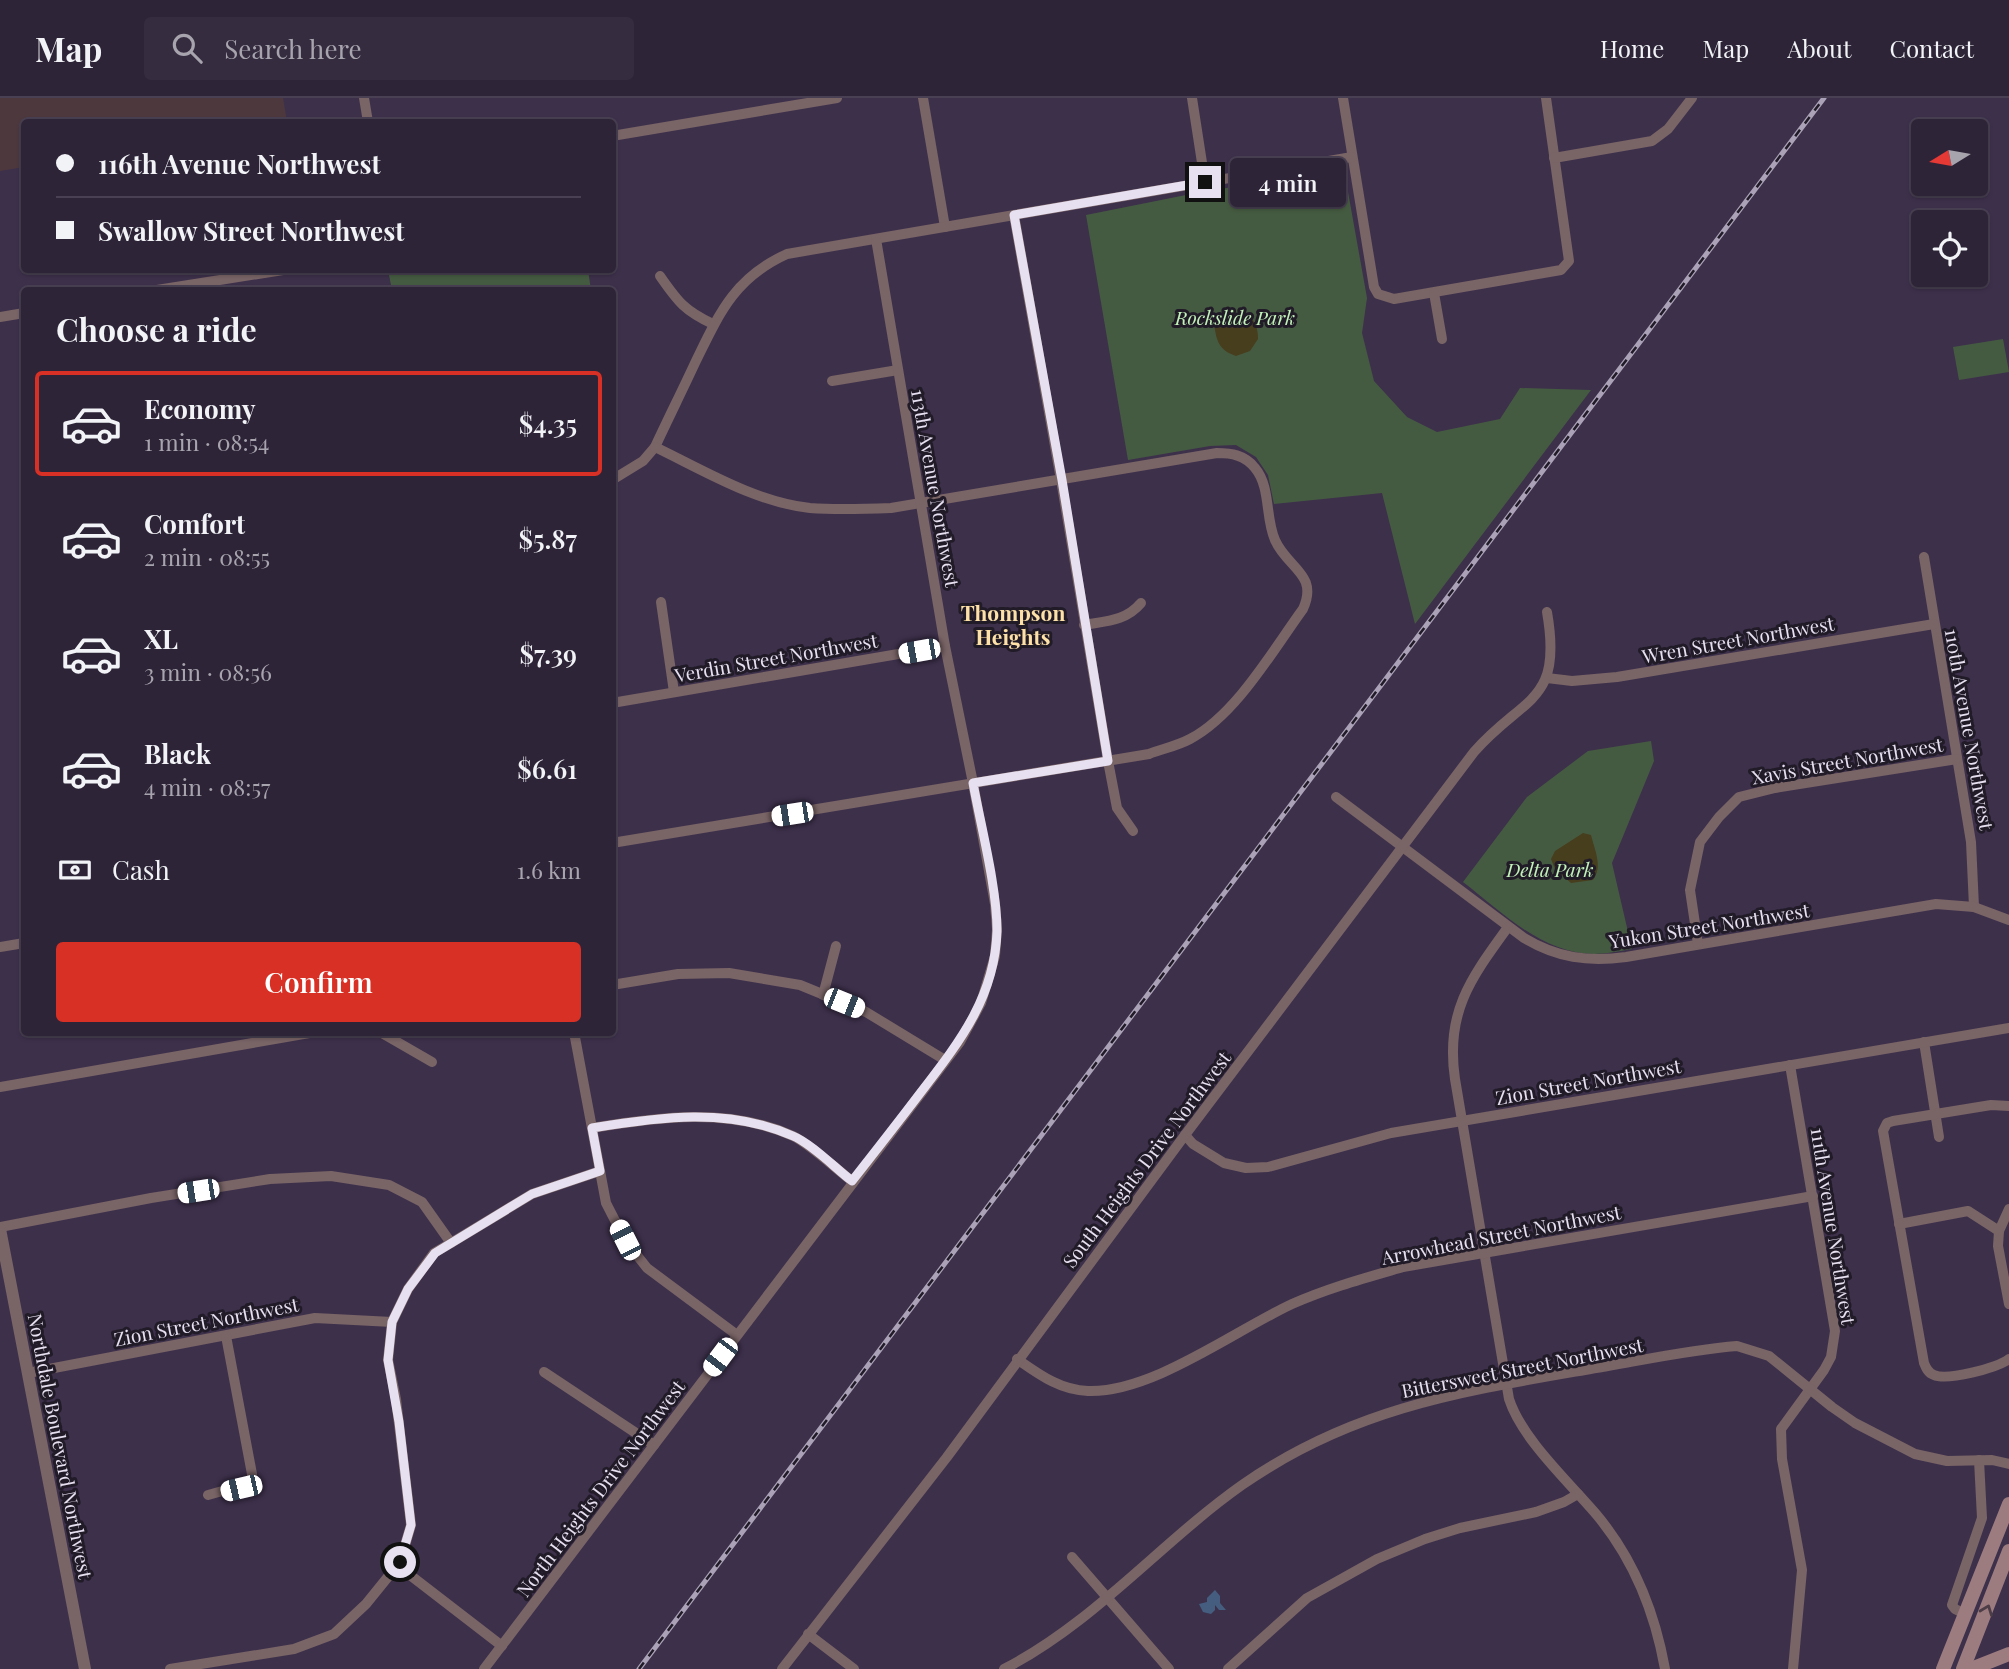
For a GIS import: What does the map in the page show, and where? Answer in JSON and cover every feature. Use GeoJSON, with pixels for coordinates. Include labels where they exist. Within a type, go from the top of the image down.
{"type":"FeatureCollection","features":[{"type":"Feature","properties":{"kind":"main road"},"geometry":{"type":"LineString","coordinates":[[1943,1669],[2009,1504]]}},
{"type":"Feature","properties":{"kind":"main road"},"geometry":{"type":"LineString","coordinates":[[1963,1669],[2009,1551]]}},
{"type":"Feature","properties":{"kind":"main road"},"geometry":{"type":"LineString","coordinates":[[1971,1669],[2009,1654]]}},
{"type":"Feature","properties":{"kind":"street"},"geometry":{"type":"LineString","coordinates":[[364,98],[368,119]]}},
{"type":"Feature","properties":{"kind":"street"},"geometry":{"type":"LineString","coordinates":[[616,135],[837,98]]}},
{"type":"Feature","properties":{"kind":"street"},"geometry":{"type":"LineString","coordinates":[[923,98],[946,227]]}},
{"type":"Feature","properties":{"kind":"street"},"geometry":{"type":"LineString","coordinates":[[1192,98],[1205,182]]}},
{"type":"Feature","properties":{"kind":"street"},"geometry":{"type":"LineString","coordinates":[[1343,98],[1371,279],[1378,294],[1394,299],[1561,270],[1569,261],[1546,98]]}},
{"type":"Feature","properties":{"kind":"street"},"geometry":{"type":"LineString","coordinates":[[1554,158],[1652,141],[1668,129],[1692,98]]}},
{"type":"Feature","properties":{"kind":"street"},"geometry":{"type":"LineString","coordinates":[[616,478],[643,461],[654,447],[713,324],[740,286],[766,264],[787,254],[1352,157]]}},
{"type":"Feature","properties":{"kind":"street"},"geometry":{"type":"LineString","coordinates":[[1014,215],[1117,808],[1133,831]]}},
{"type":"Feature","properties":{"kind":"street","name":"113th Avenue Northwest"},"geometry":{"type":"LineString","coordinates":[[876,239],[945,646],[995,904],[995,956],[981,1003],[960,1042],[945,1060]]}},
{"type":"Feature","properties":{"kind":"street"},"geometry":{"type":"LineString","coordinates":[[176,287],[264,273]]}},
{"type":"Feature","properties":{"kind":"street"},"geometry":{"type":"LineString","coordinates":[[660,276],[681,305],[692,314],[713,324]]}},
{"type":"Feature","properties":{"kind":"street"},"geometry":{"type":"LineString","coordinates":[[1434,293],[1442,339]]}},
{"type":"Feature","properties":{"kind":"street"},"geometry":{"type":"LineString","coordinates":[[0,317],[21,314]]}},
{"type":"Feature","properties":{"kind":"street"},"geometry":{"type":"LineString","coordinates":[[832,381],[898,370]]}},
{"type":"Feature","properties":{"kind":"street"},"geometry":{"type":"LineString","coordinates":[[616,842],[1149,754],[1190,739],[1214,721],[1248,684],[1303,609],[1308,595],[1307,582],[1275,540],[1260,475],[1249,461],[1230,453],[1216,453],[891,508],[859,509],[807,508],[775,500],[748,491],[654,447]]}},
{"type":"Feature","properties":{"kind":"street","name":"110th Avenue Northwest"},"geometry":{"type":"LineString","coordinates":[[1924,557],[1973,856],[1974,907]]}},
{"type":"Feature","properties":{"kind":"street"},"geometry":{"type":"LineString","coordinates":[[661,602],[674,692]]}},
{"type":"Feature","properties":{"kind":"street"},"geometry":{"type":"LineString","coordinates":[[1084,625],[1120,619],[1132,614],[1141,603]]}},
{"type":"Feature","properties":{"kind":"street"},"geometry":{"type":"LineString","coordinates":[[1547,612],[1552,655],[1547,678]]}},
{"type":"Feature","properties":{"kind":"street","name":"Wren Street Northwest"},"geometry":{"type":"LineString","coordinates":[[1547,678],[1595,680],[1934,624]]}},
{"type":"Feature","properties":{"kind":"street","name":"Verdin Street Northwest"},"geometry":{"type":"LineString","coordinates":[[616,702],[945,646]]}},
{"type":"Feature","properties":{"kind":"street","name":"South Heights Drive Northwest"},"geometry":{"type":"LineString","coordinates":[[782,1669],[947,1457],[1017,1359],[1474,752],[1535,697],[1547,678]]}},
{"type":"Feature","properties":{"kind":"street","name":"Xavis Street Northwest"},"geometry":{"type":"LineString","coordinates":[[1698,944],[1690,890],[1700,842],[1739,797],[1775,788],[1957,759]]}},
{"type":"Feature","properties":{"kind":"street","name":"Yukon Street Northwest"},"geometry":{"type":"LineString","coordinates":[[1336,797],[1508,927],[1551,953],[1590,960],[1626,957],[1936,904],[1974,907],[2009,920]]}},
{"type":"Feature","properties":{"kind":"street"},"geometry":{"type":"LineString","coordinates":[[1508,927],[1469,983],[1457,1018],[1453,1064],[1509,1399],[1518,1421],[1598,1516],[1630,1566],[1653,1617],[1665,1669]]}},
{"type":"Feature","properties":{"kind":"street"},"geometry":{"type":"LineString","coordinates":[[0,947],[21,944]]}},
{"type":"Feature","properties":{"kind":"street"},"geometry":{"type":"LineString","coordinates":[[823,995],[836,946]]}},
{"type":"Feature","properties":{"kind":"street"},"geometry":{"type":"LineString","coordinates":[[616,984],[678,974],[729,973],[800,985],[866,1012],[945,1060]]}},
{"type":"Feature","properties":{"kind":"street","name":"Zion Street Northwest"},"geometry":{"type":"LineString","coordinates":[[1185,1135],[1224,1163],[1246,1168],[1289,1163],[1391,1133],[2009,1028]]}},
{"type":"Feature","properties":{"kind":"street"},"geometry":{"type":"LineString","coordinates":[[0,1087],[292,1036]]}},
{"type":"Feature","properties":{"kind":"street"},"geometry":{"type":"LineString","coordinates":[[387,1036],[432,1062]]}},
{"type":"Feature","properties":{"kind":"street"},"geometry":{"type":"LineString","coordinates":[[575,1036],[606,1203],[625,1240],[648,1268],[737,1335]]}},
{"type":"Feature","properties":{"kind":"street"},"geometry":{"type":"LineString","coordinates":[[1924,1042],[1939,1136]]}},
{"type":"Feature","properties":{"kind":"street","name":"North Heights Drive Northwest"},"geometry":{"type":"LineString","coordinates":[[484,1669],[945,1060]]}},
{"type":"Feature","properties":{"kind":"street","name":"111th Avenue Northwest"},"geometry":{"type":"LineString","coordinates":[[1790,1065],[1835,1331],[1831,1357],[1781,1429],[1782,1459],[1802,1570],[1793,1669]]}},
{"type":"Feature","properties":{"kind":"street"},"geometry":{"type":"LineString","coordinates":[[2009,1106],[1991,1105],[1893,1121],[1884,1126],[1899,1224],[1927,1370],[1942,1377],[1982,1370],[2009,1359]]}},
{"type":"Feature","properties":{"kind":"street"},"geometry":{"type":"LineString","coordinates":[[592,1128],[688,1115],[749,1121],[795,1137],[852,1181]]}},
{"type":"Feature","properties":{"kind":"street"},"geometry":{"type":"LineString","coordinates":[[170,1669],[294,1649],[334,1634],[366,1604],[397,1564],[411,1525],[396,1399],[388,1360],[392,1322],[408,1289],[435,1253],[451,1243],[532,1194],[600,1171]]}},
{"type":"Feature","properties":{"kind":"street"},"geometry":{"type":"LineString","coordinates":[[0,1228],[150,1198],[270,1179],[331,1176],[389,1185],[422,1202],[451,1243]]}},
{"type":"Feature","properties":{"kind":"street","name":"Arrowhead Street Northwest"},"geometry":{"type":"LineString","coordinates":[[1017,1359],[1065,1388],[1091,1392],[1121,1386],[1169,1371],[1293,1304],[1337,1286],[1403,1267],[1813,1196]]}},
{"type":"Feature","properties":{"kind":"street"},"geometry":{"type":"LineString","coordinates":[[2009,1209],[1999,1231],[1998,1246],[2009,1304]]}},
{"type":"Feature","properties":{"kind":"street"},"geometry":{"type":"LineString","coordinates":[[1899,1224],[1969,1211],[1999,1231]]}},
{"type":"Feature","properties":{"kind":"street","name":"Northdale Boulevard Northwest"},"geometry":{"type":"LineString","coordinates":[[0,1228],[85,1669]]}},
{"type":"Feature","properties":{"kind":"street","name":"Zion Street Northwest"},"geometry":{"type":"LineString","coordinates":[[28,1373],[315,1318],[392,1322]]}},
{"type":"Feature","properties":{"kind":"street"},"geometry":{"type":"LineString","coordinates":[[208,1495],[251,1483],[252,1474],[226,1336]]}},
{"type":"Feature","properties":{"kind":"street","name":"Bittersweet Street Northwest"},"geometry":{"type":"LineString","coordinates":[[1004,1669],[1055,1639],[1219,1502],[1265,1470],[1353,1425],[1409,1405],[1506,1384],[1737,1346],[1769,1356],[1856,1423],[1915,1454],[1947,1461],[1998,1460],[2009,1464]]}},
{"type":"Feature","properties":{"kind":"street"},"geometry":{"type":"LineString","coordinates":[[544,1372],[654,1445]]}},
{"type":"Feature","properties":{"kind":"street"},"geometry":{"type":"LineString","coordinates":[[1965,1614],[1952,1605],[1982,1518],[1979,1460]]}},
{"type":"Feature","properties":{"kind":"street"},"geometry":{"type":"LineString","coordinates":[[1228,1669],[1307,1598],[1377,1559],[1460,1528],[1536,1513],[1578,1494]]}},
{"type":"Feature","properties":{"kind":"street"},"geometry":{"type":"LineString","coordinates":[[1072,1558],[1169,1669]]}},
{"type":"Feature","properties":{"kind":"street"},"geometry":{"type":"LineString","coordinates":[[397,1564],[502,1646]]}},
{"type":"Feature","properties":{"kind":"street"},"geometry":{"type":"LineString","coordinates":[[808,1634],[854,1669]]}},
{"type":"Feature","properties":{"kind":"shaded area"},"geometry":{"type":"Polygon","coordinates":[[[0,98],[283,98],[286,119],[21,119],[21,168],[0,171],[0,98]]]}},
{"type":"Feature","properties":{"kind":"green space","name":"Rockslide Park"},"geometry":{"type":"Polygon","coordinates":[[[1340,170],[1345,175],[1367,298],[1362,333],[1374,381],[1407,417],[1437,432],[1500,419],[1520,388],[1591,390],[1415,624],[1382,493],[1274,504],[1268,475],[1256,457],[1236,445],[1210,446],[1128,460],[1086,215],[1201,192],[1340,170]]]}},
{"type":"Feature","properties":{"kind":"green space"},"geometry":{"type":"Polygon","coordinates":[[[389,273],[588,273],[591,287],[391,287],[389,273]]]}},
{"type":"Feature","properties":{"kind":"green space"},"geometry":{"type":"Polygon","coordinates":[[[2003,339],[2009,372],[1959,380],[1953,347],[2003,339]]]}},
{"type":"Feature","properties":{"kind":"green space","name":"Delta Park"},"geometry":{"type":"Polygon","coordinates":[[[1651,741],[1654,761],[1612,863],[1632,949],[1594,954],[1557,947],[1507,918],[1463,882],[1527,797],[1588,751],[1651,741]]]}},
{"type":"Feature","properties":{"kind":"sand"},"geometry":{"type":"Polygon","coordinates":[[[1240,313],[1249,316],[1254,322],[1258,339],[1250,351],[1236,356],[1225,351],[1219,344],[1214,322],[1217,317],[1240,313]]]}},
{"type":"Feature","properties":{"kind":"sand"},"geometry":{"type":"Polygon","coordinates":[[[1583,833],[1591,835],[1597,859],[1596,875],[1593,880],[1571,883],[1555,869],[1551,859],[1555,851],[1583,833]]]}},
{"type":"Feature","properties":{"kind":"water"},"geometry":{"type":"Polygon","coordinates":[[[1215,1590],[1226,1610],[1219,1610],[1215,1605],[1211,1614],[1203,1612],[1199,1604],[1207,1602],[1207,1598],[1215,1590]]]}},
{"type":"Feature","properties":{"kind":"railway"},"geometry":{"type":"LineString","coordinates":[[639,1669],[1824,98]]}},
{"type":"Feature","properties":{"kind":"district","name":"Thompson Heights"},"geometry":{"type":"Point","coordinates":[1013,624]}},
{"type":"Feature","properties":{"kind":"route"},"geometry":{"type":"LineString","coordinates":[[400,1562],[411,1525],[396,1399],[388,1360],[392,1322],[408,1289],[435,1253],[532,1194],[600,1171],[592,1128],[624,1122],[688,1115],[749,1121],[795,1137],[852,1181],[960,1042],[981,1003],[995,956],[997,929],[973,783],[1108,761],[1062,480],[1014,215],[1205,182]]}}]}
